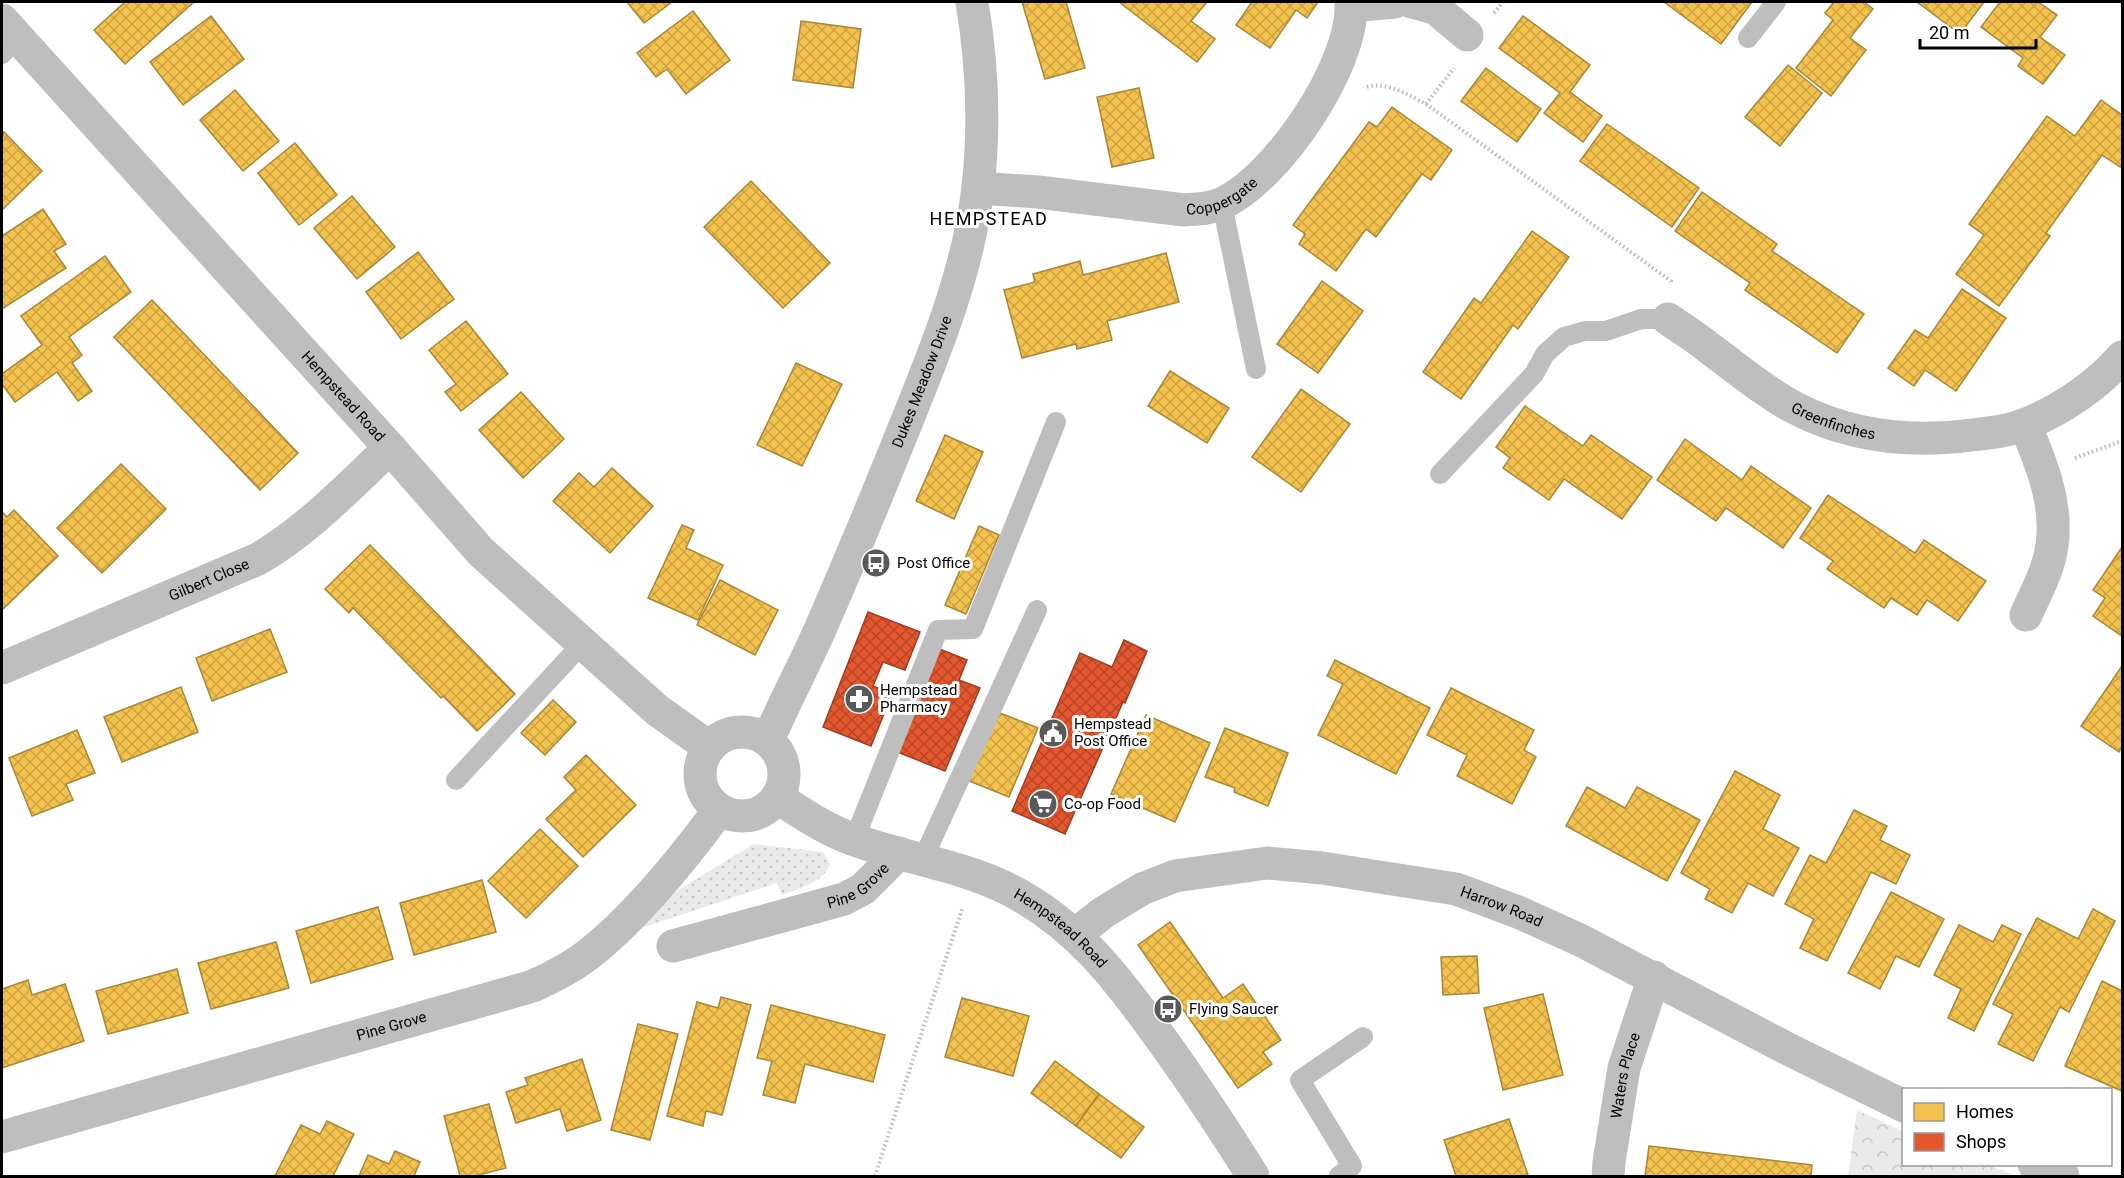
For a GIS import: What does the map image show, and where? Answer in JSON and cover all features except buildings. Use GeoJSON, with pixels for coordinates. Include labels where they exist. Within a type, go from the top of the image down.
{"type":"FeatureCollection","features":[{"type":"Feature","properties":{"kind":"street","name":"Dukes Meadow Drive"},"geometry":{"type":"LineString","coordinates":[[768,740],[817,636],[870,513],[945,324],[961,270],[978,188],[981,92],[977,31],[972,2]]}},
{"type":"Feature","properties":{"kind":"street"},"geometry":{"type":"LineString","coordinates":[[1351,4],[1395,2]]}},
{"type":"Feature","properties":{"kind":"street"},"geometry":{"type":"LineString","coordinates":[[1412,2],[1435,9],[1464,47]]}},
{"type":"Feature","properties":{"kind":"street","name":"Coppergate"},"geometry":{"type":"LineString","coordinates":[[978,188],[1038,192],[1184,210],[1207,209],[1222,204],[1266,172],[1287,146],[1332,77],[1340,56],[1351,4]]}},
{"type":"Feature","properties":{"kind":"street","name":"Hempstead Road"},"geometry":{"type":"LineString","coordinates":[[7,37],[390,448],[481,552],[657,710],[709,747]]}},
{"type":"Feature","properties":{"kind":"street","name":"Greenfinches"},"geometry":{"type":"LineString","coordinates":[[1668,319],[1794,408],[1830,423],[1866,434],[1909,439],[1949,438],[1998,432],[2025,425],[2072,399],[2093,384],[2122,357]]}},
{"type":"Feature","properties":{"kind":"street"},"geometry":{"type":"LineString","coordinates":[[2025,425],[2043,470],[2052,510],[2052,544],[2046,571],[2026,615]]}},
{"type":"Feature","properties":{"kind":"street","name":"Gilbert Close"},"geometry":{"type":"LineString","coordinates":[[2,668],[258,560],[285,543],[307,525],[390,448]]}},
{"type":"Feature","properties":{"kind":"street"},"geometry":{"type":"LineString","coordinates":[[731,732],[756,733],[768,740],[783,761],[785,774],[783,786],[769,807],[744,816],[731,815],[719,810],[709,800],[700,781],[702,760],[709,747],[718,738],[731,732]]}},
{"type":"Feature","properties":{"kind":"street","name":"Hempstead Road"},"geometry":{"type":"LineString","coordinates":[[777,797],[832,831],[1007,889],[1056,918],[1076,934],[1101,960],[1137,1005],[1226,1132],[1253,1176]]}},
{"type":"Feature","properties":{"kind":"street","name":"Pine Grove"},"geometry":{"type":"LineString","coordinates":[[2,1137],[533,986],[563,971],[590,953],[612,933],[688,851],[719,810]]}},
{"type":"Feature","properties":{"kind":"street","name":"Pine Grove"},"geometry":{"type":"LineString","coordinates":[[673,946],[844,899],[911,857]]}},
{"type":"Feature","properties":{"kind":"street","name":"Harrow Road"},"geometry":{"type":"LineString","coordinates":[[1076,934],[1104,912],[1142,889],[1175,876],[1267,863],[1322,868],[1456,889],[1518,912],[1654,978],[1790,1050],[1902,1105]]}},
{"type":"Feature","properties":{"kind":"street","name":"Waters Place"},"geometry":{"type":"LineString","coordinates":[[1608,1176],[1624,1068],[1654,978]]}},
{"type":"Feature","properties":{"kind":"street"},"geometry":{"type":"LineString","coordinates":[[2039,1166],[2063,1176]]}},
{"type":"Feature","properties":{"kind":"lane"},"geometry":{"type":"LineString","coordinates":[[1748,38],[1776,2]]}},
{"type":"Feature","properties":{"kind":"lane"},"geometry":{"type":"LineString","coordinates":[[1222,204],[1256,369]]}},
{"type":"Feature","properties":{"kind":"lane"},"geometry":{"type":"LineString","coordinates":[[1440,474],[1534,374],[1545,354],[1564,337],[1585,331],[1606,331],[1641,320],[1668,319]]}},
{"type":"Feature","properties":{"kind":"lane"},"geometry":{"type":"LineString","coordinates":[[855,840],[938,630],[973,629],[1056,422]]}},
{"type":"Feature","properties":{"kind":"lane"},"geometry":{"type":"LineString","coordinates":[[911,857],[1037,610]]}},
{"type":"Feature","properties":{"kind":"lane"},"geometry":{"type":"LineString","coordinates":[[456,780],[582,644]]}},
{"type":"Feature","properties":{"kind":"lane"},"geometry":{"type":"LineString","coordinates":[[1339,1176],[1352,1166],[1300,1080],[1363,1037]]}},
{"type":"Feature","properties":{"kind":"path"},"geometry":{"type":"LineString","coordinates":[[1426,104],[1464,47]]}},
{"type":"Feature","properties":{"kind":"path"},"geometry":{"type":"LineString","coordinates":[[1332,77],[1356,90],[1372,85],[1396,89],[1426,104],[1671,281],[1668,319]]}},
{"type":"Feature","properties":{"kind":"path"},"geometry":{"type":"LineString","coordinates":[[2043,470],[2122,441]]}},
{"type":"Feature","properties":{"kind":"path"},"geometry":{"type":"LineString","coordinates":[[874,1176],[973,876]]}},
{"type":"Feature","properties":{"kind":"green space"},"geometry":{"type":"Polygon","coordinates":[[[754,844],[823,852],[830,864],[817,880],[782,895],[777,883],[635,930],[678,890],[754,844]]]}},
{"type":"Feature","properties":{"kind":"green space"},"geometry":{"type":"Polygon","coordinates":[[[1857,1110],[1902,1131],[1902,1166],[1990,1166],[2017,1176],[1848,1176],[1857,1110]]]}},
{"type":"Feature","properties":{"kind":"place","name":"Post Office"},"geometry":{"type":"Point","coordinates":[876,563]}},
{"type":"Feature","properties":{"kind":"place","name":"Hempstead Pharmacy"},"geometry":{"type":"Point","coordinates":[859,699]}},
{"type":"Feature","properties":{"kind":"place","name":"Hempstead Post Office"},"geometry":{"type":"Point","coordinates":[1053,733]}},
{"type":"Feature","properties":{"kind":"place","name":"Co-op Food"},"geometry":{"type":"Point","coordinates":[1043,804]}},
{"type":"Feature","properties":{"kind":"place","name":"Flying Saucer"},"geometry":{"type":"Point","coordinates":[1168,1009]}},
{"type":"Feature","properties":{"kind":"district","name":"HEMPSTEAD"},"geometry":{"type":"Point","coordinates":[989,218]}}]}
